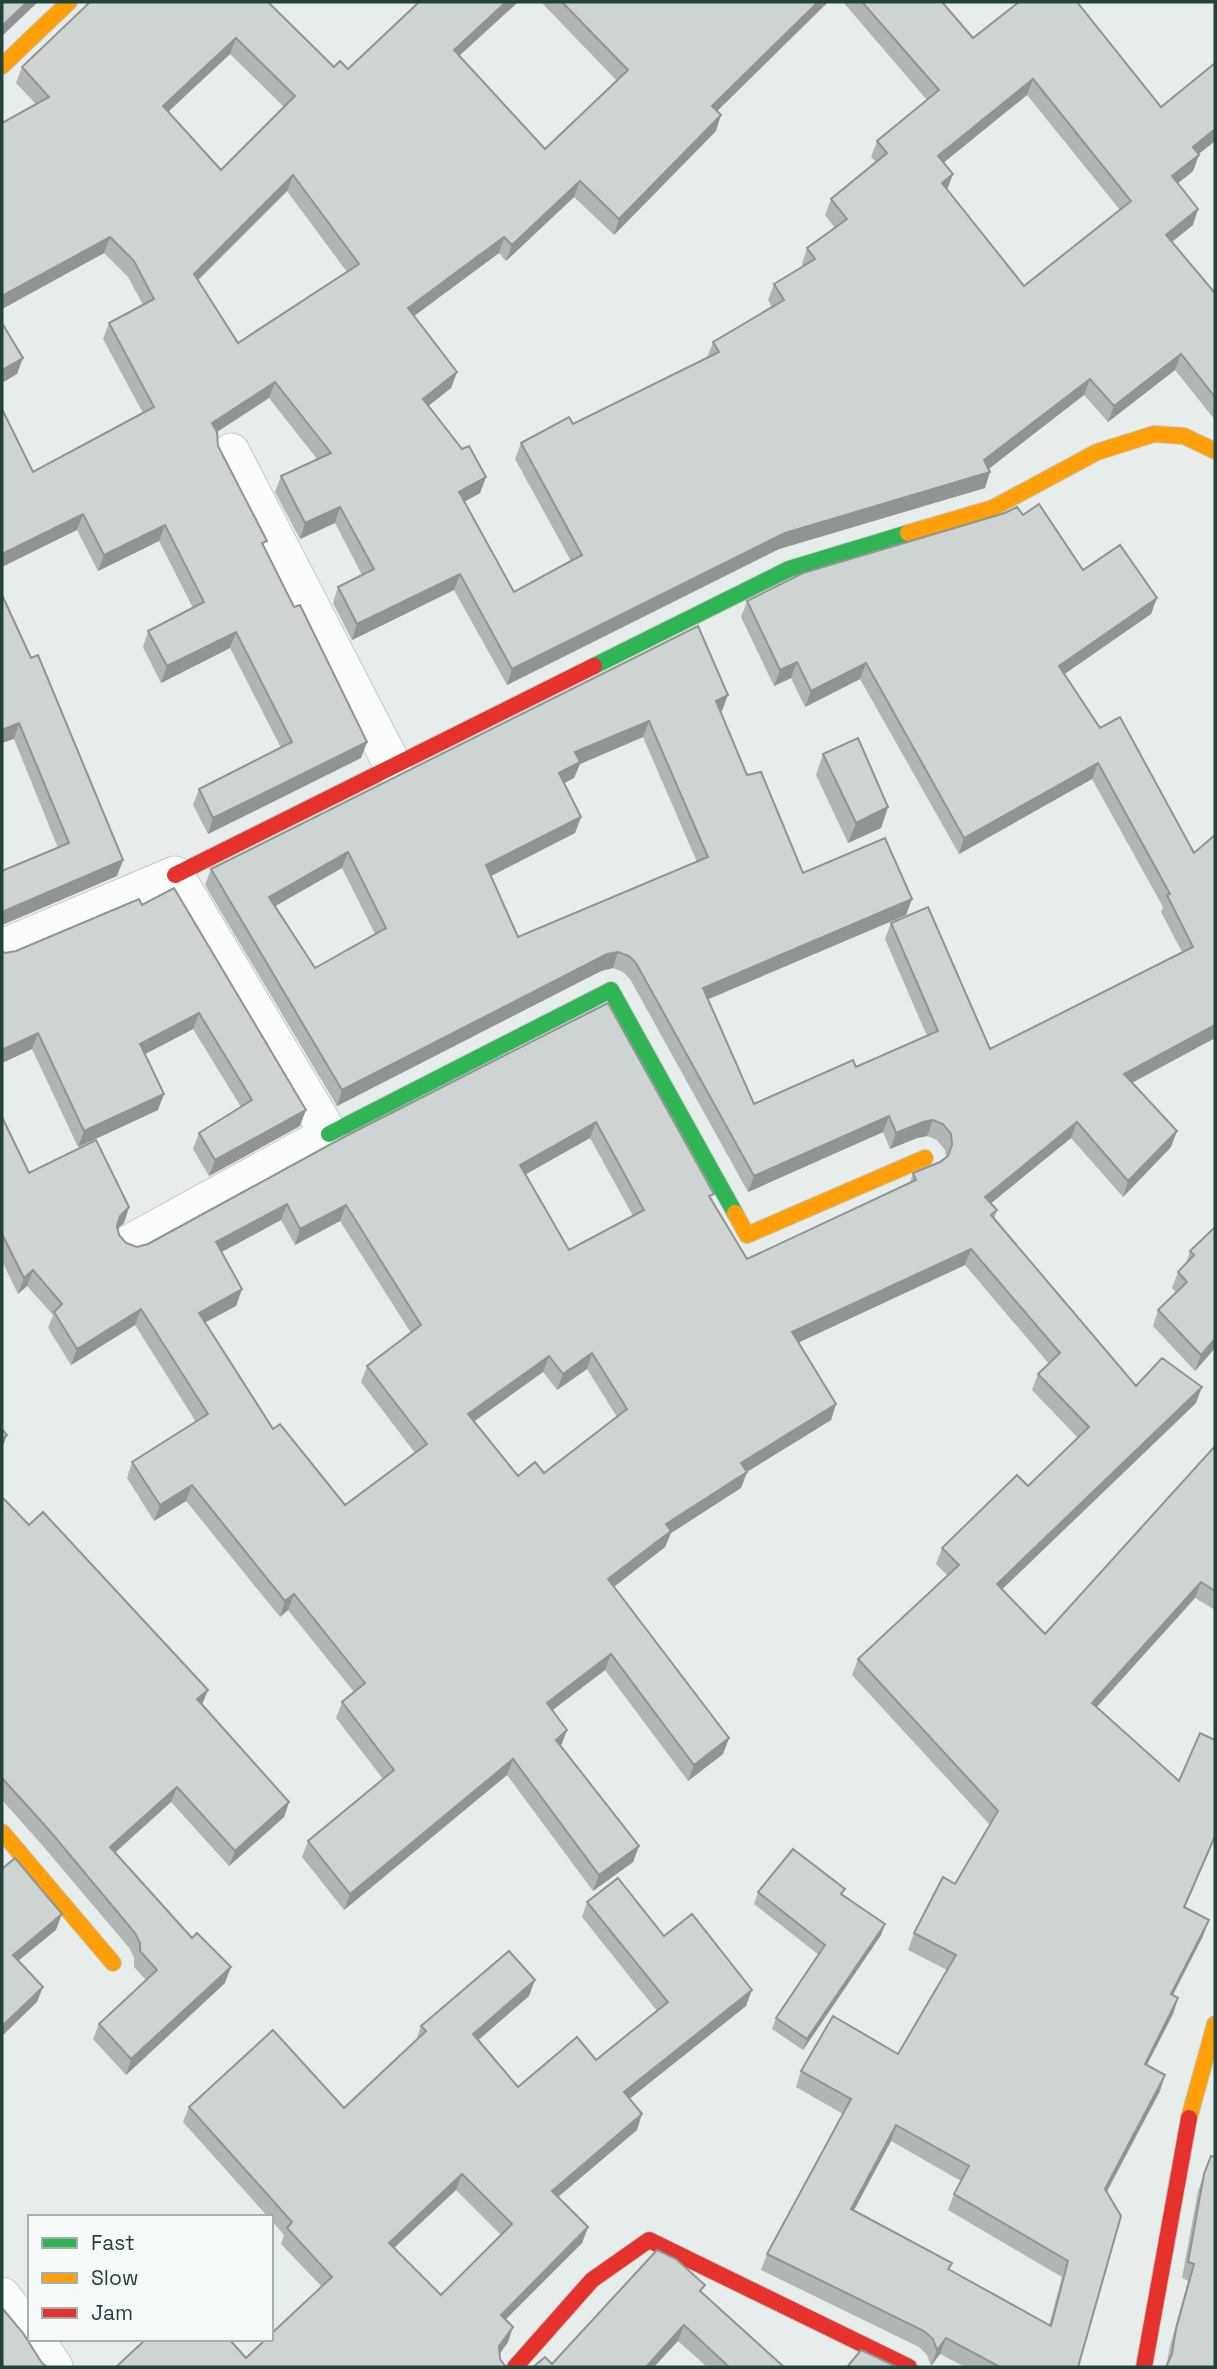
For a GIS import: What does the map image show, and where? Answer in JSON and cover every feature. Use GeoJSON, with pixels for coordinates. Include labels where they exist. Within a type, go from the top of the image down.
{"type":"FeatureCollection","features":[{"type":"Feature","properties":{"kind":"street"},"geometry":{"type":"LineString","coordinates":[[2,66],[69,2]]}},
{"type":"Feature","properties":{"kind":"street"},"geometry":{"type":"LineString","coordinates":[[2,948],[174,875],[789,569],[993,508],[1097,452],[1154,434],[1184,436],[1215,451]]}},
{"type":"Feature","properties":{"kind":"street"},"geometry":{"type":"LineString","coordinates":[[231,452],[393,766]]}},
{"type":"Feature","properties":{"kind":"street"},"geometry":{"type":"LineString","coordinates":[[174,875],[329,1134]]}},
{"type":"Feature","properties":{"kind":"street"},"geometry":{"type":"LineString","coordinates":[[132,1242],[329,1134],[611,989],[747,1235],[925,1158]]}},
{"type":"Feature","properties":{"kind":"street"},"geometry":{"type":"LineString","coordinates":[[2,1832],[113,1964]]}},
{"type":"Feature","properties":{"kind":"street"},"geometry":{"type":"LineString","coordinates":[[1144,2367],[1187,2126],[1215,2024]]}},
{"type":"Feature","properties":{"kind":"street"},"geometry":{"type":"LineString","coordinates":[[515,2367],[592,2280],[649,2240],[909,2367]]}},
{"type":"Feature","properties":{"kind":"street"},"geometry":{"type":"LineString","coordinates":[[2,2296],[28,2330]]}},
{"type":"Feature","properties":{"kind":"street"},"geometry":{"type":"LineString","coordinates":[[36,2341],[54,2367]]}},
{"type":"Feature","properties":{"kind":"building"},"geometry":{"type":"Polygon","coordinates":[[[2,2],[27,2],[2,26],[2,2]]]}},
{"type":"Feature","properties":{"kind":"building"},"geometry":{"type":"Polygon","coordinates":[[[90,2],[268,2],[334,67],[340,61],[348,69],[419,2],[506,2],[454,50],[545,149],[628,70],[562,2],[818,2],[712,106],[721,115],[619,219],[580,181],[512,245],[504,237],[408,308],[457,372],[423,399],[462,449],[469,446],[486,477],[459,492],[514,592],[582,555],[521,443],[569,417],[573,424],[719,352],[713,342],[784,300],[774,284],[815,259],[807,248],[847,219],[831,199],[887,153],[877,141],[939,90],[862,2],[942,2],[973,38],[1019,2],[1077,2],[1161,107],[1215,63],[1215,129],[1193,147],[1199,155],[1172,176],[1198,209],[1166,235],[1215,293],[1215,397],[1181,354],[1114,406],[1090,379],[984,460],[990,472],[785,533],[512,669],[460,574],[357,624],[338,587],[374,569],[340,507],[305,523],[281,476],[331,453],[275,382],[212,423],[217,432],[218,446],[267,541],[262,543],[294,607],[300,605],[367,742],[213,818],[199,789],[292,742],[236,632],[167,666],[148,631],[204,602],[165,525],[104,555],[83,514],[2,554],[2,409],[33,472],[154,407],[109,323],[154,299],[134,261],[110,237],[2,296],[2,123],[49,97],[22,67],[90,2]],[[236,38],[163,106],[221,170],[295,96],[236,38]],[[1033,79],[938,156],[953,174],[942,183],[1024,286],[1131,201],[1033,79]],[[293,175],[194,274],[238,343],[359,264],[293,175]]]}},
{"type":"Feature","properties":{"kind":"building"},"geometry":{"type":"Polygon","coordinates":[[[2,323],[23,358],[2,370],[2,323]]]}},
{"type":"Feature","properties":{"kind":"building"},"geometry":{"type":"Polygon","coordinates":[[[1039,504],[1083,570],[1120,545],[1157,598],[1059,666],[1100,728],[1120,717],[1194,853],[1215,835],[1215,1025],[1124,1074],[1177,1131],[1128,1181],[1077,1122],[985,1197],[997,1210],[991,1215],[1136,1386],[1162,1358],[1202,1387],[997,1584],[1045,1634],[1215,1446],[1215,1591],[1201,1582],[1092,1703],[1179,1781],[1200,1733],[1215,1740],[1215,1836],[1184,1907],[1209,1920],[1171,1994],[1178,1998],[1145,2064],[1165,2075],[1105,2189],[1121,2216],[1078,2367],[1000,2367],[946,2338],[937,2350],[933,2339],[924,2331],[767,2254],[851,2099],[801,2071],[833,2016],[898,2054],[956,1955],[914,1933],[943,1877],[955,1884],[998,1811],[858,1659],[959,1565],[942,1548],[1017,1475],[1028,1486],[1089,1427],[1038,1374],[1060,1353],[971,1249],[792,1332],[836,1404],[741,1463],[747,1472],[666,1524],[671,1531],[608,1579],[729,1738],[694,1765],[611,1654],[547,1703],[567,1730],[556,1740],[639,1846],[599,1875],[513,1759],[350,1894],[308,1841],[394,1770],[342,1702],[365,1683],[294,1594],[285,1601],[192,1485],[160,1505],[132,1462],[208,1414],[141,1309],[77,1349],[54,1312],[62,1304],[33,1270],[24,1278],[2,1234],[2,1117],[29,1173],[96,1140],[129,1207],[120,1216],[117,1226],[119,1235],[126,1243],[137,1247],[148,1244],[342,1138],[608,1003],[714,1194],[709,1196],[747,1259],[916,1180],[913,1173],[948,1156],[952,1145],[951,1134],[943,1124],[933,1120],[896,1133],[889,1116],[754,1176],[636,963],[629,956],[618,952],[607,954],[342,1090],[211,869],[698,626],[728,695],[716,701],[747,775],[761,772],[803,873],[885,838],[912,899],[703,988],[754,1104],[853,1060],[856,1067],[938,1031],[891,923],[928,907],[990,1049],[1193,947],[1167,895],[1170,894],[1098,763],[964,838],[866,663],[811,691],[797,662],[780,670],[747,601],[803,573],[1005,513],[1017,507],[1023,515],[1039,504]],[[649,721],[575,752],[580,762],[559,773],[581,817],[486,865],[518,937],[708,857],[649,721]],[[348,852],[269,897],[315,968],[386,928],[348,852]],[[596,1122],[520,1165],[569,1250],[644,1210],[596,1122]],[[287,1204],[216,1242],[242,1289],[199,1313],[273,1429],[280,1424],[345,1505],[427,1444],[367,1366],[421,1325],[346,1205],[300,1229],[287,1204]],[[592,1353],[563,1374],[549,1356],[468,1414],[518,1476],[535,1462],[544,1473],[627,1409],[592,1353]],[[896,2125],[851,2209],[952,2263],[948,2269],[1051,2326],[1068,2261],[954,2194],[969,2166],[896,2125]]]}},
{"type":"Feature","properties":{"kind":"building"},"geometry":{"type":"Polygon","coordinates":[[[2,595],[31,658],[38,655],[123,860],[2,912],[2,871],[69,843],[19,723],[2,730],[2,595]]]}},
{"type":"Feature","properties":{"kind":"building"},"geometry":{"type":"Polygon","coordinates":[[[858,738],[888,807],[856,823],[823,754],[858,738]]]}},
{"type":"Feature","properties":{"kind":"building"},"geometry":{"type":"Polygon","coordinates":[[[174,888],[306,1110],[215,1160],[199,1133],[252,1100],[199,1013],[140,1044],[164,1094],[84,1131],[38,1033],[2,1050],[2,951],[16,951],[139,899],[142,905],[174,888]]]}},
{"type":"Feature","properties":{"kind":"building"},"geometry":{"type":"Polygon","coordinates":[[[1215,1227],[1215,1339],[1201,1355],[1158,1310],[1187,1282],[1178,1272],[1194,1255],[1190,1251],[1215,1227]]]}},
{"type":"Feature","properties":{"kind":"building"},"geometry":{"type":"Polygon","coordinates":[[[2,1497],[29,1525],[43,1512],[208,1690],[197,1699],[289,1802],[235,1851],[177,1787],[110,1847],[192,1938],[197,1933],[231,1967],[131,2059],[99,2024],[157,1970],[140,1951],[140,1943],[135,1933],[2,1778],[2,1497]]]}},
{"type":"Feature","properties":{"kind":"building"},"geometry":{"type":"Polygon","coordinates":[[[793,1849],[845,1889],[841,1894],[885,1924],[807,2039],[776,2018],[825,1945],[758,1892],[793,1849]]]}},
{"type":"Feature","properties":{"kind":"building"},"geometry":{"type":"Polygon","coordinates":[[[15,1858],[62,1914],[13,1955],[43,1987],[2,2026],[2,1869],[15,1858]]]}},
{"type":"Feature","properties":{"kind":"building"},"geometry":{"type":"Polygon","coordinates":[[[618,1878],[664,1936],[692,1914],[752,1990],[624,2092],[642,2114],[552,2191],[588,2227],[501,2315],[513,2327],[499,2346],[500,2359],[506,2367],[116,2367],[144,2341],[231,2341],[246,2358],[264,2341],[273,2341],[273,2332],[332,2277],[287,2228],[292,2222],[189,2107],[273,2030],[344,2108],[426,2031],[421,2026],[509,1951],[535,1980],[473,2034],[518,2087],[577,2037],[596,2060],[668,2002],[587,1902],[618,1878]],[[462,2174],[389,2243],[441,2295],[512,2224],[462,2174]]]}},
{"type":"Feature","properties":{"kind":"building"},"geometry":{"type":"Polygon","coordinates":[[[1211,2156],[1215,2157],[1215,2367],[1166,2367],[1172,2354],[1194,2264],[1188,2262],[1204,2174],[1211,2156]]]}},
{"type":"Feature","properties":{"kind":"building"},"geometry":{"type":"Polygon","coordinates":[[[657,2250],[676,2259],[705,2285],[700,2291],[784,2367],[729,2367],[684,2325],[646,2367],[533,2367],[545,2357],[552,2364],[657,2250]]]}},
{"type":"Feature","properties":{"kind":"building"},"geometry":{"type":"Polygon","coordinates":[[[2,2308],[47,2367],[2,2367],[2,2308]]]}},
{"type":"Feature","properties":{"kind":"building"},"geometry":{"type":"Polygon","coordinates":[[[861,2350],[897,2367],[847,2367],[861,2350]]]}},
{"type":"Feature","properties":{"kind":"traffic: fast"},"geometry":{"type":"LineString","coordinates":[[594,666],[789,569],[908,533]]}},
{"type":"Feature","properties":{"kind":"traffic: fast"},"geometry":{"type":"LineString","coordinates":[[329,1134],[611,990],[735,1213]]}},
{"type":"Feature","properties":{"kind":"traffic: slow"},"geometry":{"type":"LineString","coordinates":[[2,66],[69,2]]}},
{"type":"Feature","properties":{"kind":"traffic: slow"},"geometry":{"type":"LineString","coordinates":[[908,533],[993,508],[1097,452],[1154,434],[1184,436],[1215,451]]}},
{"type":"Feature","properties":{"kind":"traffic: slow"},"geometry":{"type":"LineString","coordinates":[[735,1213],[747,1235],[925,1158]]}},
{"type":"Feature","properties":{"kind":"traffic: slow"},"geometry":{"type":"LineString","coordinates":[[2,1832],[113,1963]]}},
{"type":"Feature","properties":{"kind":"traffic: slow"},"geometry":{"type":"LineString","coordinates":[[1189,2118],[1215,2024]]}},
{"type":"Feature","properties":{"kind":"traffic: jam"},"geometry":{"type":"LineString","coordinates":[[175,875],[594,666]]}},
{"type":"Feature","properties":{"kind":"traffic: jam"},"geometry":{"type":"LineString","coordinates":[[1144,2367],[1189,2118]]}},
{"type":"Feature","properties":{"kind":"traffic: jam"},"geometry":{"type":"LineString","coordinates":[[515,2367],[592,2280],[649,2240],[909,2367]]}}]}
